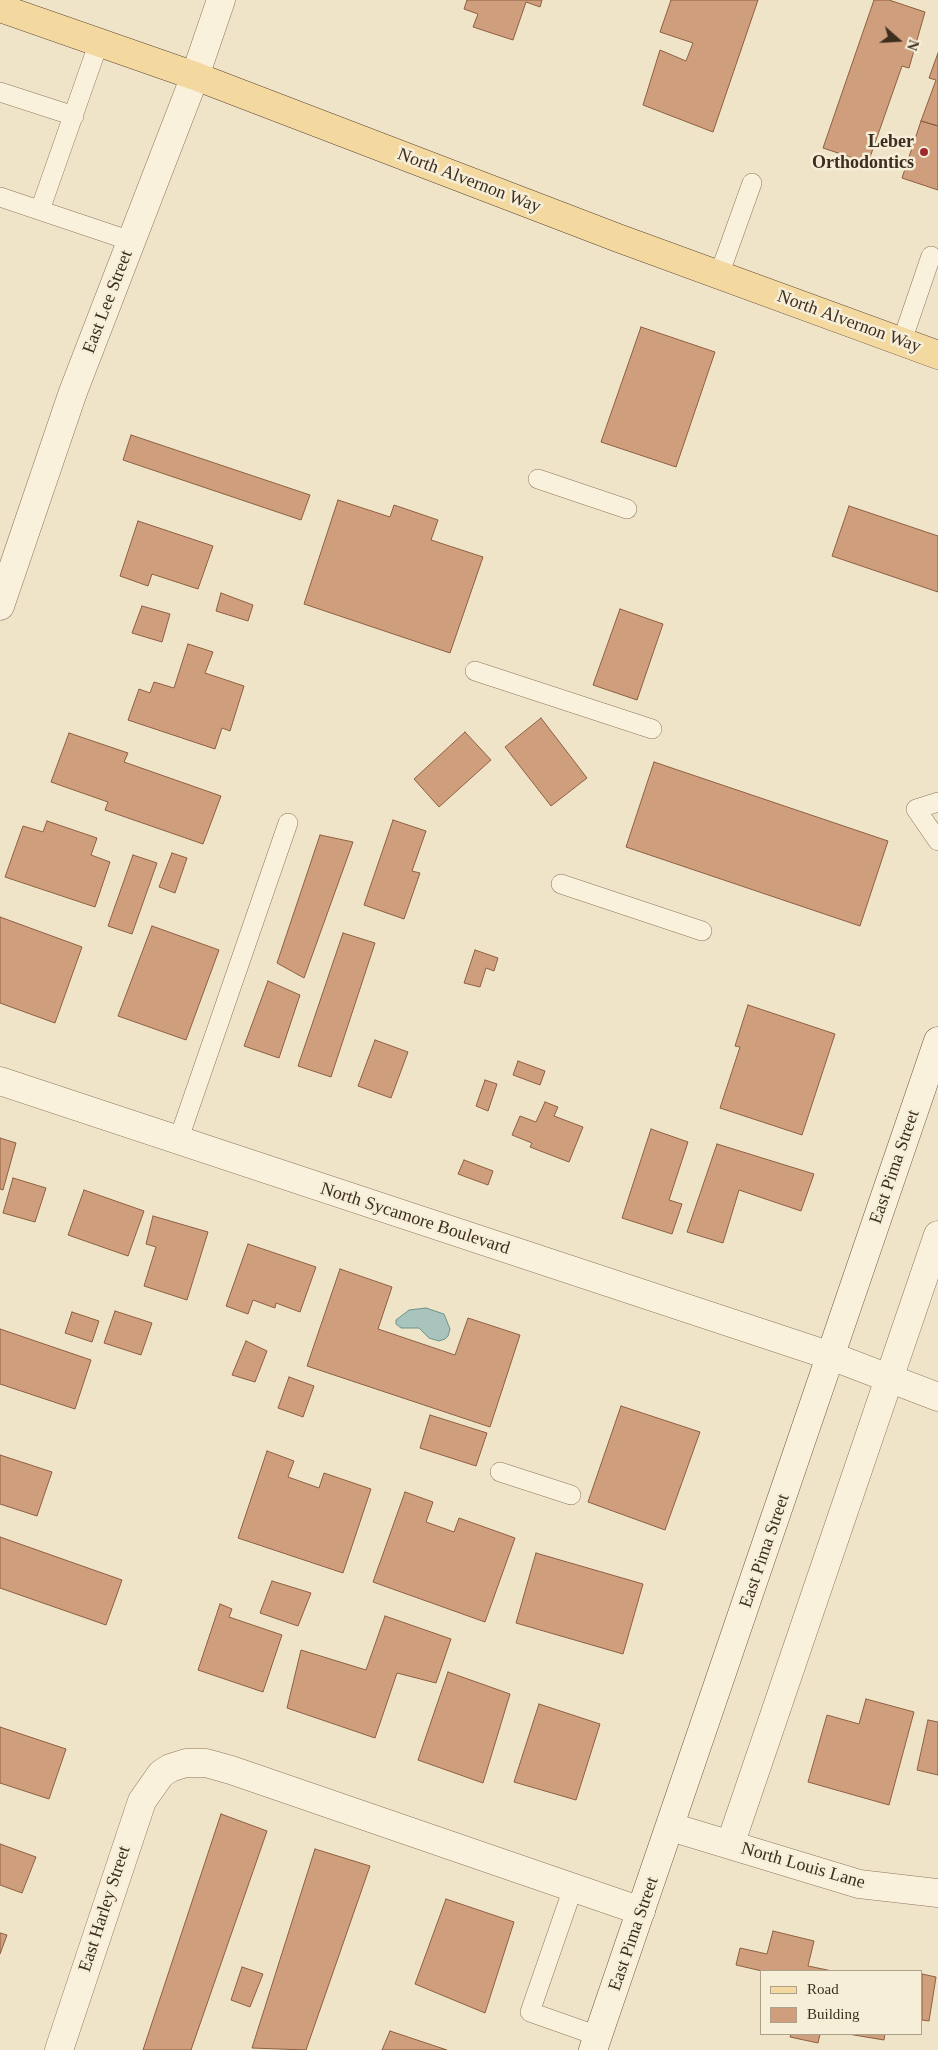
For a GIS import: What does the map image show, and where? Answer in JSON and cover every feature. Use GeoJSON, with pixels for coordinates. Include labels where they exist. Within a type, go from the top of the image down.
{"type":"FeatureCollection","features":[{"type":"Feature","properties":{"kind":"main road","name":"North Alvernon Way"},"geometry":{"type":"LineString","coordinates":[[0,8],[195,76],[719,275],[938,353]]}},
{"type":"Feature","properties":{"kind":"street","name":"East Lee Street"},"geometry":{"type":"LineString","coordinates":[[0,606],[73,392],[195,76],[221,0]]}},
{"type":"Feature","properties":{"kind":"street","name":"East Pima Street"},"geometry":{"type":"LineString","coordinates":[[595,2043],[671,1827],[937,1049]]}},
{"type":"Feature","properties":{"kind":"street","name":"North Sycamore Boulevard"},"geometry":{"type":"LineString","coordinates":[[0,1081],[831,1356],[938,1397]]}},
{"type":"Feature","properties":{"kind":"street"},"geometry":{"type":"LineString","coordinates":[[730,1845],[938,1236]]}},
{"type":"Feature","properties":{"kind":"street","name":"East Harley Street"},"geometry":{"type":"LineString","coordinates":[[59,2050],[134,1820],[149,1790],[161,1774],[170,1768],[186,1763],[206,1763],[231,1770],[573,1888]]}},
{"type":"Feature","properties":{"kind":"street","name":"North Louis Lane"},"geometry":{"type":"LineString","coordinates":[[671,1827],[859,1884],[938,1893]]}},
{"type":"Feature","properties":{"kind":"street"},"geometry":{"type":"LineString","coordinates":[[573,1888],[642,1911]]}},
{"type":"Feature","properties":{"kind":"lane"},"geometry":{"type":"LineString","coordinates":[[40,210],[99,42]]}},
{"type":"Feature","properties":{"kind":"lane"},"geometry":{"type":"LineString","coordinates":[[0,92],[74,116]]}},
{"type":"Feature","properties":{"kind":"lane"},"geometry":{"type":"LineString","coordinates":[[719,275],[752,183]]}},
{"type":"Feature","properties":{"kind":"lane"},"geometry":{"type":"LineString","coordinates":[[0,197],[131,241]]}},
{"type":"Feature","properties":{"kind":"lane"},"geometry":{"type":"LineString","coordinates":[[902,341],[932,256]]}},
{"type":"Feature","properties":{"kind":"lane"},"geometry":{"type":"LineString","coordinates":[[538,479],[628,509]]}},
{"type":"Feature","properties":{"kind":"lane"},"geometry":{"type":"LineString","coordinates":[[475,671],[652,729]]}},
{"type":"Feature","properties":{"kind":"lane"},"geometry":{"type":"LineString","coordinates":[[938,802],[916,809],[938,841]]}},
{"type":"Feature","properties":{"kind":"lane"},"geometry":{"type":"LineString","coordinates":[[178,1141],[288,823]]}},
{"type":"Feature","properties":{"kind":"lane"},"geometry":{"type":"LineString","coordinates":[[561,884],[702,931]]}},
{"type":"Feature","properties":{"kind":"lane"},"geometry":{"type":"LineString","coordinates":[[500,1472],[571,1495]]}},
{"type":"Feature","properties":{"kind":"lane"},"geometry":{"type":"LineString","coordinates":[[573,1888],[530,2012],[595,2043]]}},
{"type":"Feature","properties":{"kind":"water"},"geometry":{"type":"Polygon","coordinates":[[[426,1308],[444,1314],[450,1329],[445,1339],[439,1341],[429,1338],[419,1328],[401,1328],[396,1324],[396,1320],[409,1310],[426,1308]]]}},
{"type":"Feature","properties":{"kind":"building"},"geometry":{"type":"Polygon","coordinates":[[[467,0],[542,0],[540,7],[526,2],[513,40],[473,27],[478,14],[464,9],[467,0]]]}},
{"type":"Feature","properties":{"kind":"building"},"geometry":{"type":"Polygon","coordinates":[[[671,0],[758,0],[713,132],[643,105],[660,50],[686,61],[693,43],[660,32],[671,0]]]}},
{"type":"Feature","properties":{"kind":"building"},"geometry":{"type":"Polygon","coordinates":[[[874,0],[889,0],[925,12],[909,68],[902,66],[868,163],[823,148],[874,0]]]}},
{"type":"Feature","properties":{"kind":"building"},"geometry":{"type":"Polygon","coordinates":[[[938,53],[938,126],[921,121],[936,80],[929,78],[938,53]]]}},
{"type":"Feature","properties":{"kind":"building","name":"Leber Orthodontics"},"geometry":{"type":"Polygon","coordinates":[[[921,121],[938,126],[938,190],[902,178],[921,121]]]}},
{"type":"Feature","properties":{"kind":"building"},"geometry":{"type":"Polygon","coordinates":[[[641,327],[715,352],[676,467],[601,442],[641,327]]]}},
{"type":"Feature","properties":{"kind":"building"},"geometry":{"type":"Polygon","coordinates":[[[131,435],[310,495],[301,520],[123,460],[131,435]]]}},
{"type":"Feature","properties":{"kind":"building"},"geometry":{"type":"Polygon","coordinates":[[[338,500],[390,517],[394,505],[438,520],[431,540],[483,557],[450,653],[304,604],[338,500]]]}},
{"type":"Feature","properties":{"kind":"building"},"geometry":{"type":"Polygon","coordinates":[[[849,506],[938,536],[938,592],[832,556],[849,506]]]}},
{"type":"Feature","properties":{"kind":"building"},"geometry":{"type":"Polygon","coordinates":[[[138,521],[213,546],[198,589],[152,574],[148,586],[120,576],[138,521]]]}},
{"type":"Feature","properties":{"kind":"building"},"geometry":{"type":"Polygon","coordinates":[[[221,593],[253,605],[248,621],[216,611],[221,593]]]}},
{"type":"Feature","properties":{"kind":"building"},"geometry":{"type":"Polygon","coordinates":[[[142,606],[170,614],[162,642],[132,633],[142,606]]]}},
{"type":"Feature","properties":{"kind":"building"},"geometry":{"type":"Polygon","coordinates":[[[620,609],[663,624],[637,700],[593,685],[620,609]]]}},
{"type":"Feature","properties":{"kind":"building"},"geometry":{"type":"Polygon","coordinates":[[[188,644],[213,652],[205,673],[244,686],[230,731],[222,728],[215,749],[128,720],[139,689],[150,693],[154,682],[174,688],[188,644]]]}},
{"type":"Feature","properties":{"kind":"building"},"geometry":{"type":"Polygon","coordinates":[[[541,718],[587,778],[551,806],[505,747],[541,718]]]}},
{"type":"Feature","properties":{"kind":"building"},"geometry":{"type":"Polygon","coordinates":[[[465,732],[491,760],[439,807],[414,779],[465,732]]]}},
{"type":"Feature","properties":{"kind":"building"},"geometry":{"type":"Polygon","coordinates":[[[69,733],[128,753],[124,762],[221,796],[203,844],[105,810],[108,802],[51,782],[69,733]]]}},
{"type":"Feature","properties":{"kind":"building"},"geometry":{"type":"Polygon","coordinates":[[[654,762],[888,841],[860,926],[626,847],[654,762]]]}},
{"type":"Feature","properties":{"kind":"building"},"geometry":{"type":"Polygon","coordinates":[[[393,820],[426,831],[412,871],[420,873],[404,919],[364,905],[393,820]]]}},
{"type":"Feature","properties":{"kind":"building"},"geometry":{"type":"Polygon","coordinates":[[[47,821],[97,838],[91,855],[110,862],[95,907],[5,877],[23,826],[43,832],[47,821]]]}},
{"type":"Feature","properties":{"kind":"building"},"geometry":{"type":"Polygon","coordinates":[[[320,835],[353,842],[304,978],[277,963],[320,835]]]}},
{"type":"Feature","properties":{"kind":"building"},"geometry":{"type":"Polygon","coordinates":[[[172,853],[187,858],[175,893],[159,887],[172,853]]]}},
{"type":"Feature","properties":{"kind":"building"},"geometry":{"type":"Polygon","coordinates":[[[133,855],[157,863],[132,934],[108,926],[133,855]]]}},
{"type":"Feature","properties":{"kind":"building"},"geometry":{"type":"Polygon","coordinates":[[[0,917],[82,947],[55,1023],[0,1003],[0,917]]]}},
{"type":"Feature","properties":{"kind":"building"},"geometry":{"type":"Polygon","coordinates":[[[152,926],[219,950],[186,1040],[118,1016],[152,926]]]}},
{"type":"Feature","properties":{"kind":"building"},"geometry":{"type":"Polygon","coordinates":[[[343,933],[375,943],[331,1077],[298,1066],[343,933]]]}},
{"type":"Feature","properties":{"kind":"building"},"geometry":{"type":"Polygon","coordinates":[[[475,950],[498,958],[494,971],[486,968],[480,987],[464,983],[475,950]]]}},
{"type":"Feature","properties":{"kind":"building"},"geometry":{"type":"Polygon","coordinates":[[[268,981],[300,995],[279,1058],[244,1046],[268,981]]]}},
{"type":"Feature","properties":{"kind":"building"},"geometry":{"type":"Polygon","coordinates":[[[748,1005],[835,1034],[802,1135],[720,1108],[740,1047],[735,1046],[748,1005]]]}},
{"type":"Feature","properties":{"kind":"building"},"geometry":{"type":"Polygon","coordinates":[[[375,1040],[408,1052],[391,1098],[358,1086],[375,1040]]]}},
{"type":"Feature","properties":{"kind":"building"},"geometry":{"type":"Polygon","coordinates":[[[518,1061],[545,1071],[540,1085],[513,1075],[518,1061]]]}},
{"type":"Feature","properties":{"kind":"building"},"geometry":{"type":"Polygon","coordinates":[[[485,1080],[497,1084],[488,1111],[476,1106],[485,1080]]]}},
{"type":"Feature","properties":{"kind":"building"},"geometry":{"type":"Polygon","coordinates":[[[545,1102],[558,1107],[554,1116],[583,1127],[569,1162],[530,1147],[532,1143],[512,1135],[520,1116],[536,1122],[545,1102]]]}},
{"type":"Feature","properties":{"kind":"building"},"geometry":{"type":"Polygon","coordinates":[[[651,1129],[688,1142],[669,1200],[682,1204],[672,1234],[622,1218],[651,1129]]]}},
{"type":"Feature","properties":{"kind":"building"},"geometry":{"type":"Polygon","coordinates":[[[0,1138],[16,1143],[3,1190],[0,1189],[0,1138]]]}},
{"type":"Feature","properties":{"kind":"building"},"geometry":{"type":"Polygon","coordinates":[[[717,1144],[814,1174],[801,1211],[739,1190],[723,1243],[687,1232],[717,1144]]]}},
{"type":"Feature","properties":{"kind":"building"},"geometry":{"type":"Polygon","coordinates":[[[464,1160],[493,1171],[488,1185],[458,1174],[464,1160]]]}},
{"type":"Feature","properties":{"kind":"building"},"geometry":{"type":"Polygon","coordinates":[[[13,1178],[46,1188],[35,1222],[3,1213],[13,1178]]]}},
{"type":"Feature","properties":{"kind":"building"},"geometry":{"type":"Polygon","coordinates":[[[84,1190],[144,1211],[128,1256],[68,1235],[84,1190]]]}},
{"type":"Feature","properties":{"kind":"building"},"geometry":{"type":"Polygon","coordinates":[[[153,1216],[208,1232],[187,1300],[144,1286],[156,1247],[146,1244],[153,1216]]]}},
{"type":"Feature","properties":{"kind":"building"},"geometry":{"type":"Polygon","coordinates":[[[248,1244],[316,1267],[300,1312],[276,1303],[275,1308],[253,1300],[248,1314],[226,1306],[248,1244]]]}},
{"type":"Feature","properties":{"kind":"building"},"geometry":{"type":"Polygon","coordinates":[[[340,1269],[392,1287],[378,1329],[455,1355],[468,1318],[520,1335],[490,1427],[307,1366],[340,1269]]]}},
{"type":"Feature","properties":{"kind":"building"},"geometry":{"type":"Polygon","coordinates":[[[115,1311],[152,1323],[141,1355],[104,1343],[115,1311]]]}},
{"type":"Feature","properties":{"kind":"building"},"geometry":{"type":"Polygon","coordinates":[[[72,1312],[99,1321],[92,1342],[65,1333],[72,1312]]]}},
{"type":"Feature","properties":{"kind":"building"},"geometry":{"type":"Polygon","coordinates":[[[0,1329],[91,1360],[75,1409],[0,1384],[0,1329]]]}},
{"type":"Feature","properties":{"kind":"building"},"geometry":{"type":"Polygon","coordinates":[[[246,1341],[267,1351],[255,1382],[232,1375],[246,1341]]]}},
{"type":"Feature","properties":{"kind":"building"},"geometry":{"type":"Polygon","coordinates":[[[289,1377],[314,1386],[303,1417],[278,1408],[289,1377]]]}},
{"type":"Feature","properties":{"kind":"building"},"geometry":{"type":"Polygon","coordinates":[[[621,1406],[700,1432],[665,1530],[588,1502],[621,1406]]]}},
{"type":"Feature","properties":{"kind":"building"},"geometry":{"type":"Polygon","coordinates":[[[430,1415],[487,1433],[476,1466],[420,1448],[430,1415]]]}},
{"type":"Feature","properties":{"kind":"building"},"geometry":{"type":"Polygon","coordinates":[[[267,1451],[294,1461],[288,1477],[319,1488],[324,1473],[371,1489],[343,1573],[238,1538],[267,1451]]]}},
{"type":"Feature","properties":{"kind":"building"},"geometry":{"type":"Polygon","coordinates":[[[0,1455],[52,1472],[37,1516],[0,1504],[0,1455]]]}},
{"type":"Feature","properties":{"kind":"building"},"geometry":{"type":"Polygon","coordinates":[[[405,1492],[433,1502],[426,1522],[454,1532],[459,1518],[515,1538],[485,1622],[373,1582],[405,1492]]]}},
{"type":"Feature","properties":{"kind":"building"},"geometry":{"type":"Polygon","coordinates":[[[0,1537],[122,1580],[106,1625],[0,1588],[0,1537]]]}},
{"type":"Feature","properties":{"kind":"building"},"geometry":{"type":"Polygon","coordinates":[[[536,1553],[643,1584],[623,1654],[516,1623],[536,1553]]]}},
{"type":"Feature","properties":{"kind":"building"},"geometry":{"type":"Polygon","coordinates":[[[272,1581],[311,1593],[298,1626],[260,1613],[272,1581]]]}},
{"type":"Feature","properties":{"kind":"building"},"geometry":{"type":"Polygon","coordinates":[[[220,1604],[232,1609],[229,1617],[282,1635],[263,1692],[198,1670],[220,1604]]]}},
{"type":"Feature","properties":{"kind":"building"},"geometry":{"type":"Polygon","coordinates":[[[385,1616],[451,1639],[436,1683],[397,1673],[375,1738],[287,1708],[301,1650],[366,1670],[385,1616]]]}},
{"type":"Feature","properties":{"kind":"building"},"geometry":{"type":"Polygon","coordinates":[[[448,1672],[510,1694],[483,1783],[418,1760],[448,1672]]]}},
{"type":"Feature","properties":{"kind":"building"},"geometry":{"type":"Polygon","coordinates":[[[866,1699],[914,1712],[889,1805],[808,1782],[827,1715],[859,1724],[866,1699]]]}},
{"type":"Feature","properties":{"kind":"building"},"geometry":{"type":"Polygon","coordinates":[[[539,1704],[600,1724],[576,1800],[514,1782],[539,1704]]]}},
{"type":"Feature","properties":{"kind":"building"},"geometry":{"type":"Polygon","coordinates":[[[928,1720],[938,1722],[938,1775],[917,1770],[928,1720]]]}},
{"type":"Feature","properties":{"kind":"building"},"geometry":{"type":"Polygon","coordinates":[[[0,1727],[66,1749],[49,1799],[0,1783],[0,1727]]]}},
{"type":"Feature","properties":{"kind":"building"},"geometry":{"type":"Polygon","coordinates":[[[221,1814],[267,1831],[191,2050],[143,2050],[221,1814]]]}},
{"type":"Feature","properties":{"kind":"building"},"geometry":{"type":"Polygon","coordinates":[[[0,1844],[36,1857],[22,1893],[0,1885],[0,1844]]]}},
{"type":"Feature","properties":{"kind":"building"},"geometry":{"type":"Polygon","coordinates":[[[315,1849],[370,1866],[306,2050],[252,2048],[315,1849]]]}},
{"type":"Feature","properties":{"kind":"building"},"geometry":{"type":"Polygon","coordinates":[[[446,1899],[514,1922],[485,2013],[415,1984],[446,1899]]]}},
{"type":"Feature","properties":{"kind":"building"},"geometry":{"type":"Polygon","coordinates":[[[773,1931],[814,1941],[808,1966],[827,1970],[760,1971],[736,1965],[740,1948],[767,1954],[773,1931]]]}},
{"type":"Feature","properties":{"kind":"building"},"geometry":{"type":"Polygon","coordinates":[[[0,1933],[7,1935],[0,1954],[0,1933]]]}},
{"type":"Feature","properties":{"kind":"building"},"geometry":{"type":"Polygon","coordinates":[[[242,1967],[263,1974],[250,2007],[231,2000],[242,1967]]]}},
{"type":"Feature","properties":{"kind":"building"},"geometry":{"type":"Polygon","coordinates":[[[923,1974],[936,1977],[929,2021],[923,2020],[923,1974]]]}},
{"type":"Feature","properties":{"kind":"building"},"geometry":{"type":"Polygon","coordinates":[[[390,2031],[447,2050],[382,2050],[390,2031]]]}},
{"type":"Feature","properties":{"kind":"building"},"geometry":{"type":"Polygon","coordinates":[[[791,2035],[820,2035],[818,2043],[790,2037],[791,2035]]]}},
{"type":"Feature","properties":{"kind":"building"},"geometry":{"type":"Polygon","coordinates":[[[854,2035],[885,2035],[884,2040],[854,2035]]]}},
{"type":"Feature","properties":{"kind":"place","name":"Leber Orthodontics"},"geometry":{"type":"Point","coordinates":[924,152]}}]}
